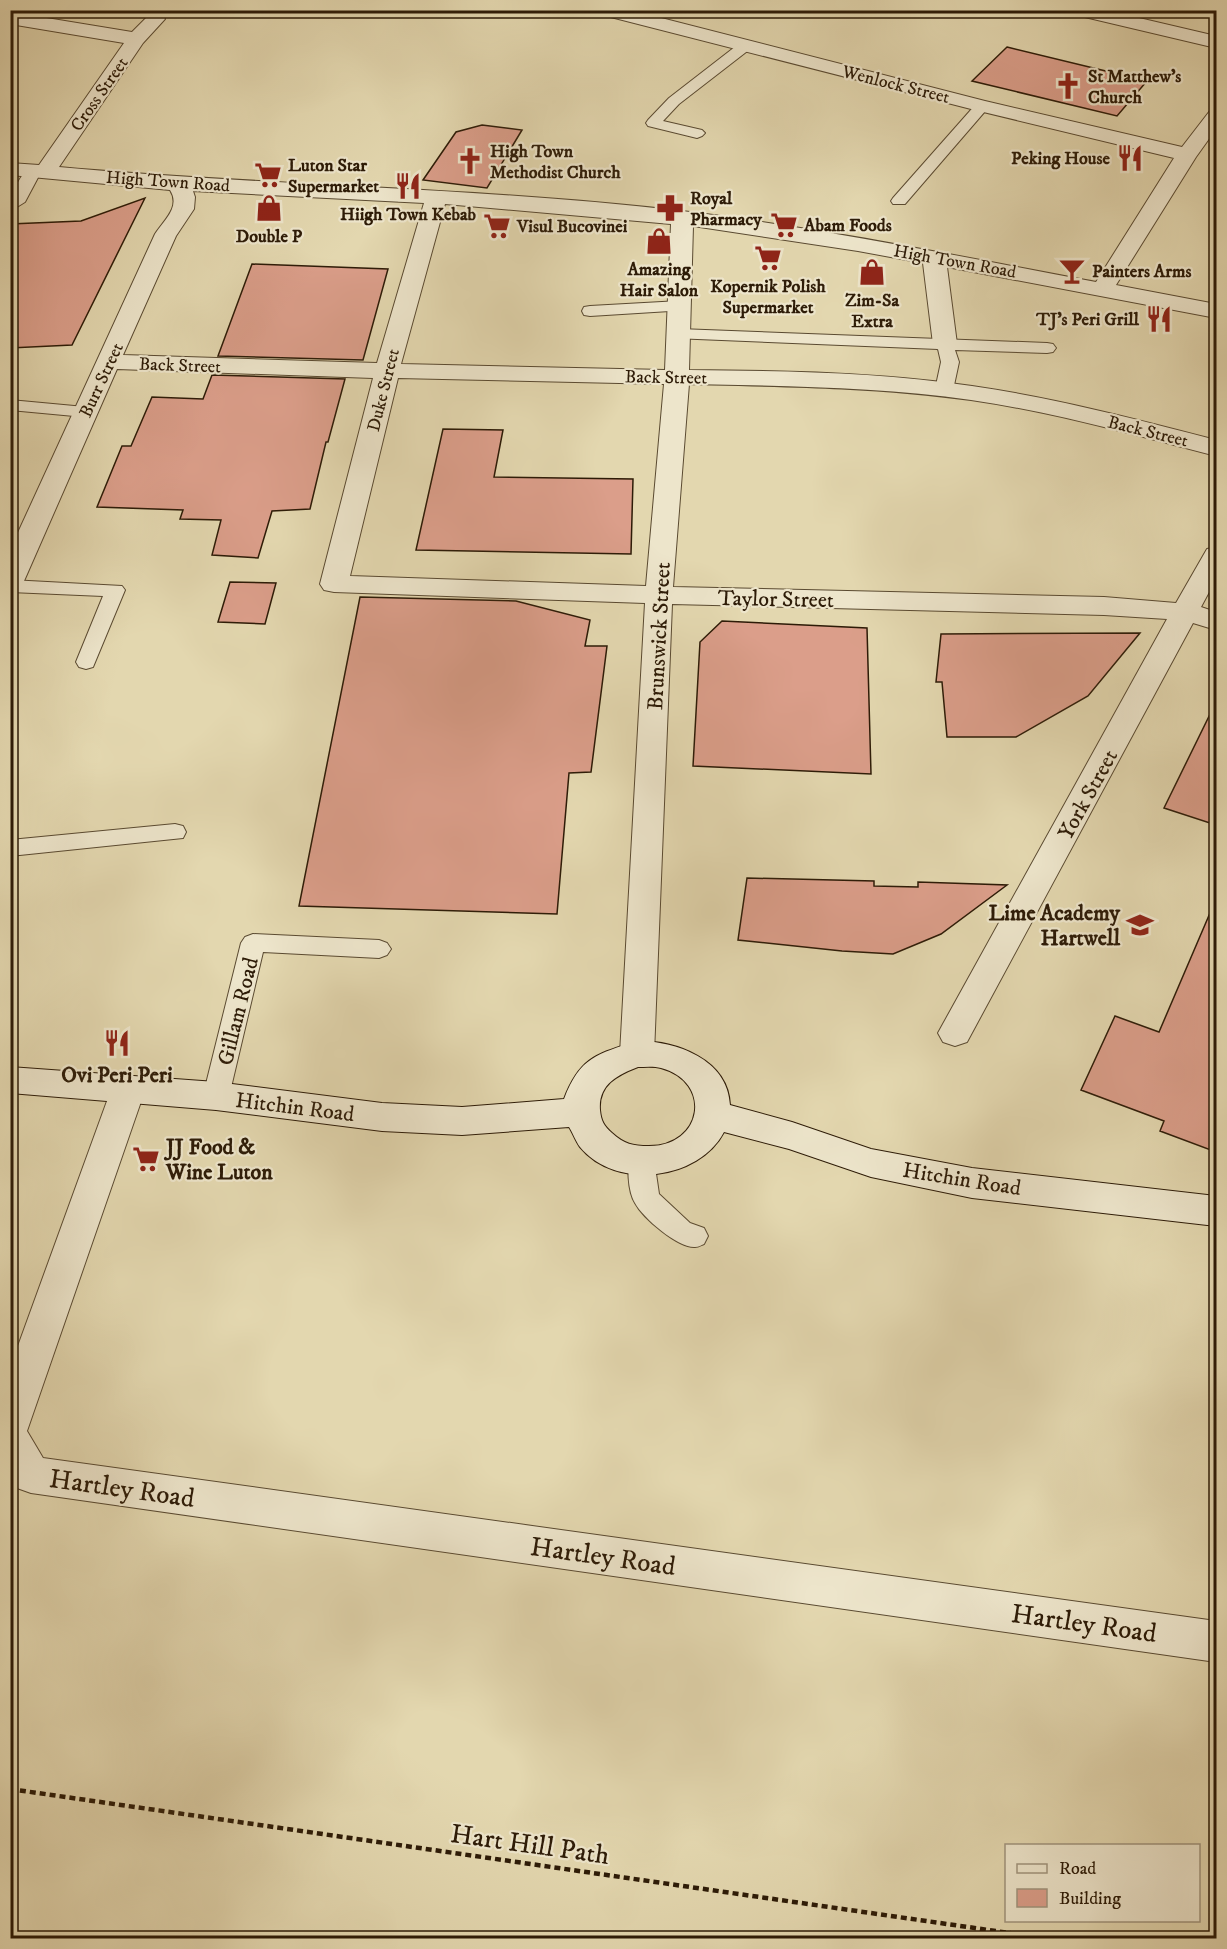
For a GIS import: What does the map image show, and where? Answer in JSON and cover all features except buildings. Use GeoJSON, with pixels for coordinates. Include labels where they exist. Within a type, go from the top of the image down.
{"type":"FeatureCollection","features":[{"type":"Feature","properties":{"kind":"street","name":"Wenlock Street"},"geometry":{"type":"LineString","coordinates":[[606,10],[982,106],[1187,154]]}},
{"type":"Feature","properties":{"kind":"street"},"geometry":{"type":"LineString","coordinates":[[1078,10],[1216,42]]}},
{"type":"Feature","properties":{"kind":"street"},"geometry":{"type":"LineString","coordinates":[[10,18],[136,39]]}},
{"type":"Feature","properties":{"kind":"street","name":"Cross Street"},"geometry":{"type":"LineString","coordinates":[[40,171],[136,39],[156,19]]}},
{"type":"Feature","properties":{"kind":"street"},"geometry":{"type":"LineString","coordinates":[[1103,288],[1187,154],[1216,116]]}},
{"type":"Feature","properties":{"kind":"street","name":"High Town Road"},"geometry":{"type":"LineString","coordinates":[[10,169],[176,184],[436,197],[682,218],[934,257],[1216,310]]}},
{"type":"Feature","properties":{"kind":"street","name":"Burr Street"},"geometry":{"type":"LineString","coordinates":[[10,581],[166,234],[179,219],[187,198],[185,192],[176,184]]}},
{"type":"Feature","properties":{"kind":"street","name":"Duke Street"},"geometry":{"type":"LineString","coordinates":[[334,584],[387,372],[436,197]]}},
{"type":"Feature","properties":{"kind":"street","name":"Brunswick Street"},"geometry":{"type":"LineString","coordinates":[[637,1054],[659,595],[677,378],[682,218]]}},
{"type":"Feature","properties":{"kind":"street"},"geometry":{"type":"LineString","coordinates":[[934,257],[945,344]]}},
{"type":"Feature","properties":{"kind":"street","name":"Back Street"},"geometry":{"type":"LineString","coordinates":[[109,363],[387,372],[677,378],[775,377],[866,382],[944,390],[1073,411],[1216,448]]}},
{"type":"Feature","properties":{"kind":"street","name":"York Street"},"geometry":{"type":"LineString","coordinates":[[956,1033],[1216,555]]}},
{"type":"Feature","properties":{"kind":"street","name":"Taylor Street"},"geometry":{"type":"LineString","coordinates":[[334,584],[1104,606],[1187,612],[1216,621]]}},
{"type":"Feature","properties":{"kind":"street"},"geometry":{"type":"LineString","coordinates":[[637,1054],[673,1057],[698,1072],[710,1088],[715,1102],[710,1129],[698,1144],[669,1158],[641,1161],[621,1156],[601,1146],[588,1132],[580,1112],[584,1087],[603,1066],[623,1056],[637,1054]]}},
{"type":"Feature","properties":{"kind":"street","name":"Hitchin Road"},"geometry":{"type":"LineString","coordinates":[[10,1080],[216,1096],[382,1118],[462,1121],[580,1112]]}},
{"type":"Feature","properties":{"kind":"street"},"geometry":{"type":"LineString","coordinates":[[10,1424],[128,1090]]}},
{"type":"Feature","properties":{"kind":"street","name":"Hitchin Road"},"geometry":{"type":"LineString","coordinates":[[714,1115],[792,1136],[871,1163],[961,1180],[1216,1211]]}},
{"type":"Feature","properties":{"kind":"street","name":"Hartley Road"},"geometry":{"type":"LineString","coordinates":[[10,1438],[31,1475],[1216,1642]]}},
{"type":"Feature","properties":{"kind":"lane"},"geometry":{"type":"LineString","coordinates":[[697,133],[653,123],[674,101],[744,46]]}},
{"type":"Feature","properties":{"kind":"lane"},"geometry":{"type":"LineString","coordinates":[[899,201],[982,106]]}},
{"type":"Feature","properties":{"kind":"lane"},"geometry":{"type":"LineString","coordinates":[[17,202],[40,171]]}},
{"type":"Feature","properties":{"kind":"lane"},"geometry":{"type":"LineString","coordinates":[[590,311],[945,344],[1047,348]]}},
{"type":"Feature","properties":{"kind":"lane"},"geometry":{"type":"LineString","coordinates":[[944,390],[950,362],[945,344]]}},
{"type":"Feature","properties":{"kind":"lane"},"geometry":{"type":"LineString","coordinates":[[10,405],[85,412]]}},
{"type":"Feature","properties":{"kind":"lane"},"geometry":{"type":"LineString","coordinates":[[10,586],[115,590],[86,662]]}},
{"type":"Feature","properties":{"kind":"lane"},"geometry":{"type":"LineString","coordinates":[[10,848],[175,832]]}},
{"type":"Feature","properties":{"kind":"lane","name":"Gillam Road"},"geometry":{"type":"LineString","coordinates":[[216,1096],[253,943],[380,949]]}},
{"type":"Feature","properties":{"kind":"lane"},"geometry":{"type":"LineString","coordinates":[[641,1161],[646,1199],[681,1232],[695,1236]]}},
{"type":"Feature","properties":{"kind":"path","name":"Hart Hill Path"},"geometry":{"type":"LineString","coordinates":[[10,1788],[1044,1938]]}},
{"type":"Feature","properties":{"kind":"place","name":"St Matthew's Church"},"geometry":{"type":"Point","coordinates":[1068,86]}},
{"type":"Feature","properties":{"kind":"place","name":"Peking House"},"geometry":{"type":"Point","coordinates":[1130,158]}},
{"type":"Feature","properties":{"kind":"place","name":"High Town Methodist Church"},"geometry":{"type":"Point","coordinates":[470,161]}},
{"type":"Feature","properties":{"kind":"place","name":"Luton Star Supermarket"},"geometry":{"type":"Point","coordinates":[268,175]}},
{"type":"Feature","properties":{"kind":"place","name":"Hiigh Town Kebab"},"geometry":{"type":"Point","coordinates":[408,186]}},
{"type":"Feature","properties":{"kind":"place","name":"Double P"},"geometry":{"type":"Point","coordinates":[269,208]}},
{"type":"Feature","properties":{"kind":"place","name":"Royal Pharmacy"},"geometry":{"type":"Point","coordinates":[670,208]}},
{"type":"Feature","properties":{"kind":"place","name":"Abam Foods"},"geometry":{"type":"Point","coordinates":[784,225]}},
{"type":"Feature","properties":{"kind":"place","name":"Visul Bucovinei"},"geometry":{"type":"Point","coordinates":[497,226]}},
{"type":"Feature","properties":{"kind":"place","name":"Amazing Hair Salon"},"geometry":{"type":"Point","coordinates":[659,241]}},
{"type":"Feature","properties":{"kind":"place","name":"Kopernik Polish Supermarket"},"geometry":{"type":"Point","coordinates":[768,258]}},
{"type":"Feature","properties":{"kind":"place","name":"Painters Arms"},"geometry":{"type":"Point","coordinates":[1072,271]}},
{"type":"Feature","properties":{"kind":"place","name":"Zim-Sa Extra"},"geometry":{"type":"Point","coordinates":[872,272]}},
{"type":"Feature","properties":{"kind":"place","name":"TJ's Peri Grill"},"geometry":{"type":"Point","coordinates":[1159,319]}},
{"type":"Feature","properties":{"kind":"place","name":"Lime Academy Hartwell"},"geometry":{"type":"Point","coordinates":[1140,925]}},
{"type":"Feature","properties":{"kind":"place","name":"Ovi Peri Peri"},"geometry":{"type":"Point","coordinates":[117,1043]}},
{"type":"Feature","properties":{"kind":"place","name":"JJ Food & Wine Luton"},"geometry":{"type":"Point","coordinates":[146,1159]}}]}
